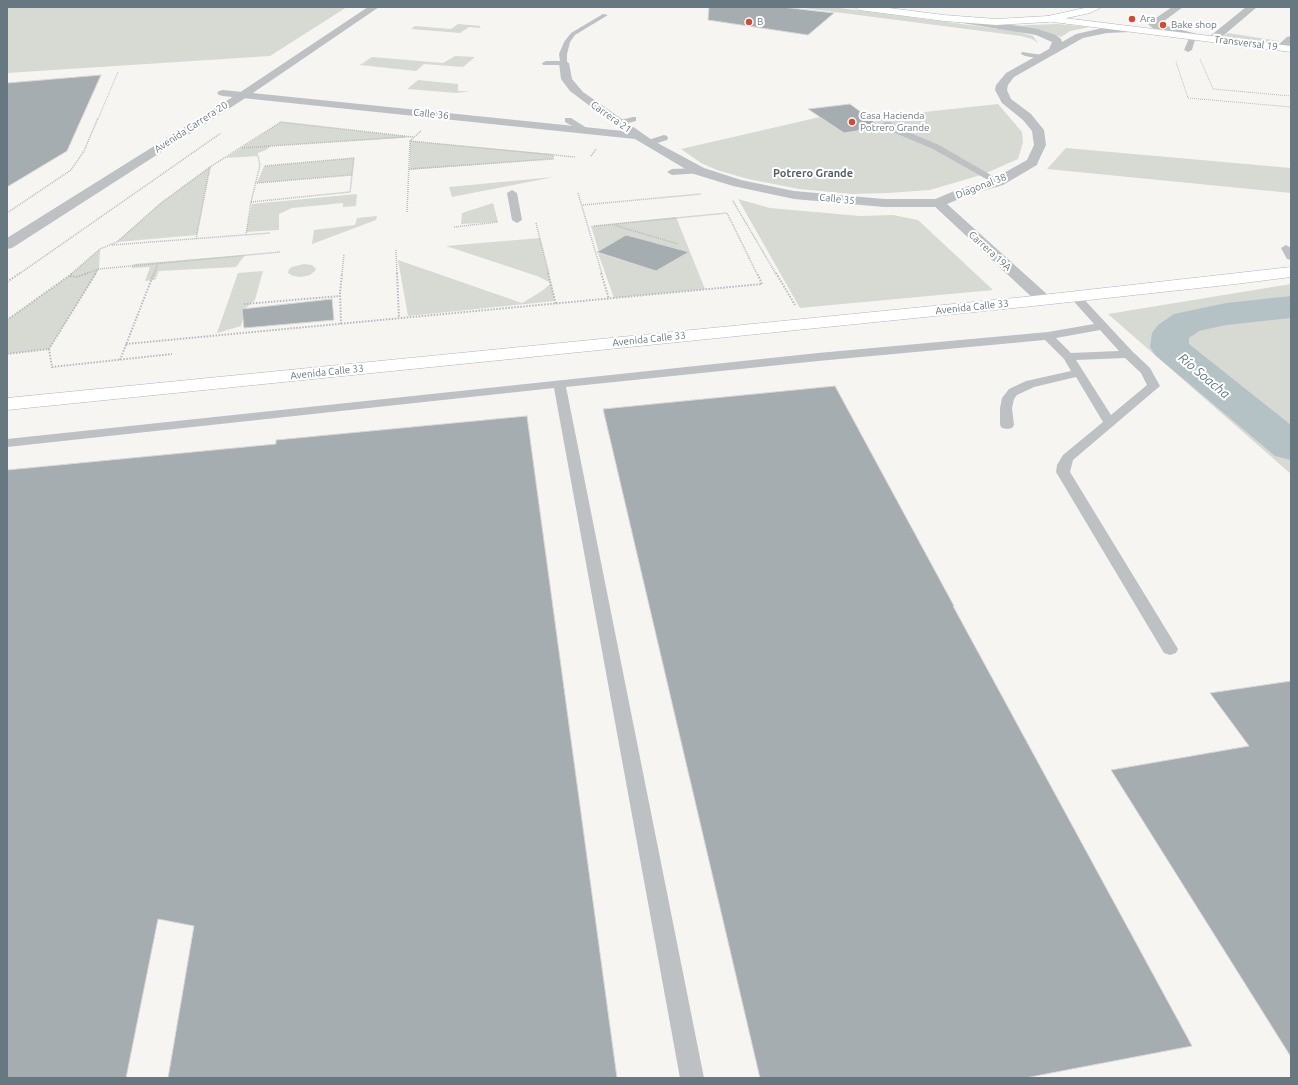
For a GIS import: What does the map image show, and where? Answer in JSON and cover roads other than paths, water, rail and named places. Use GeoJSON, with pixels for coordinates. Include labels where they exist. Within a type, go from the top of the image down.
{"type":"FeatureCollection","features":[{"type":"Feature","properties":{"kind":"main road"},"geometry":{"type":"LineString","coordinates":[[859,7],[944,18],[996,22],[1048,20],[1097,7]]}},
{"type":"Feature","properties":{"kind":"main road"},"geometry":{"type":"LineString","coordinates":[[899,7],[980,16],[1034,14],[1072,7]]}},
{"type":"Feature","properties":{"kind":"main road","name":"Transversal 19"},"geometry":{"type":"LineString","coordinates":[[1086,11],[1099,18],[1130,28]]}},
{"type":"Feature","properties":{"kind":"main road","name":"Transversal 19"},"geometry":{"type":"LineString","coordinates":[[1048,20],[1130,28],[1287,48]]}},
{"type":"Feature","properties":{"kind":"main road","name":"Avenida Calle 33"},"geometry":{"type":"LineString","coordinates":[[7,404],[806,324],[1291,272]]}},
{"type":"Feature","properties":{"kind":"street"},"geometry":{"type":"LineString","coordinates":[[270,63],[356,7]]}},
{"type":"Feature","properties":{"kind":"street","name":"Avenida Carrera 20"},"geometry":{"type":"LineString","coordinates":[[7,245],[240,89],[374,7]]}},
{"type":"Feature","properties":{"kind":"street"},"geometry":{"type":"LineString","coordinates":[[1178,7],[1153,24],[1159,28],[1193,36]]}},
{"type":"Feature","properties":{"kind":"street"},"geometry":{"type":"LineString","coordinates":[[1213,39],[1252,7]]}},
{"type":"Feature","properties":{"kind":"street"},"geometry":{"type":"LineString","coordinates":[[944,18],[1038,32],[1057,41],[1054,49]]}},
{"type":"Feature","properties":{"kind":"street","name":"Diagonal 38"},"geometry":{"type":"LineString","coordinates":[[938,203],[964,192],[998,182],[1032,162],[1040,145],[1038,130],[1027,117],[1006,101],[1001,90],[1002,84],[1010,75],[1054,49],[1080,36],[1092,32],[1130,28]]}},
{"type":"Feature","properties":{"kind":"street"},"geometry":{"type":"LineString","coordinates":[[1287,48],[1291,39]]}},
{"type":"Feature","properties":{"kind":"street","name":"Carrera 21"},"geometry":{"type":"LineString","coordinates":[[564,63],[567,79],[574,89],[592,104],[643,140],[699,171],[738,183]]}},
{"type":"Feature","properties":{"kind":"street","name":"Avenida Carrera 20"},"geometry":{"type":"LineString","coordinates":[[211,100],[223,93],[240,89]]}},
{"type":"Feature","properties":{"kind":"street","name":"Calle 36"},"geometry":{"type":"LineString","coordinates":[[240,89],[586,130],[643,140]]}},
{"type":"Feature","properties":{"kind":"street","name":"Calle 35"},"geometry":{"type":"LineString","coordinates":[[738,183],[794,195],[843,200],[884,203],[938,203]]}},
{"type":"Feature","properties":{"kind":"street","name":"Carrera 19A"},"geometry":{"type":"LineString","coordinates":[[938,203],[1043,299]]}},
{"type":"Feature","properties":{"kind":"lane","name":"Carrera 21"},"geometry":{"type":"LineString","coordinates":[[564,63],[563,54],[567,42],[573,34],[605,15]]}},
{"type":"Feature","properties":{"kind":"lane"},"geometry":{"type":"LineString","coordinates":[[1188,50],[1193,36]]}},
{"type":"Feature","properties":{"kind":"lane"},"geometry":{"type":"LineString","coordinates":[[1025,54],[1042,56]]}},
{"type":"Feature","properties":{"kind":"lane"},"geometry":{"type":"LineString","coordinates":[[546,64],[564,63]]}},
{"type":"Feature","properties":{"kind":"lane"},"geometry":{"type":"LineString","coordinates":[[620,123],[633,119]]}},
{"type":"Feature","properties":{"kind":"lane"},"geometry":{"type":"LineString","coordinates":[[568,120],[586,130]]}},
{"type":"Feature","properties":{"kind":"lane"},"geometry":{"type":"LineString","coordinates":[[886,124],[936,148],[998,182]]}},
{"type":"Feature","properties":{"kind":"lane"},"geometry":{"type":"LineString","coordinates":[[643,140],[664,138]]}},
{"type":"Feature","properties":{"kind":"lane"},"geometry":{"type":"LineString","coordinates":[[672,172],[699,171]]}},
{"type":"Feature","properties":{"kind":"lane"},"geometry":{"type":"LineString","coordinates":[[512,192],[517,220]]}},
{"type":"Feature","properties":{"kind":"lane"},"geometry":{"type":"LineString","coordinates":[[1075,296],[1128,354],[1146,371],[1154,386],[1068,458],[1064,465],[1063,472],[1170,649]]}},
{"type":"Feature","properties":{"kind":"lane"},"geometry":{"type":"LineString","coordinates":[[7,443],[559,384],[1048,336],[1103,326]]}},
{"type":"Feature","properties":{"kind":"lane"},"geometry":{"type":"LineString","coordinates":[[1048,336],[1068,357],[1110,423]]}},
{"type":"Feature","properties":{"kind":"lane"},"geometry":{"type":"LineString","coordinates":[[1068,357],[1128,354]]}},
{"type":"Feature","properties":{"kind":"lane"},"geometry":{"type":"LineString","coordinates":[[1007,425],[1006,408],[1008,398],[1013,392],[1030,384],[1079,373]]}},
{"type":"Feature","properties":{"kind":"lane"},"geometry":{"type":"LineString","coordinates":[[559,384],[692,1078]]}},
{"type":"Feature","properties":{"kind":"waterway","name":"Río Soacha"},"geometry":{"type":"LineString","coordinates":[[1291,307],[1226,314],[1187,322],[1171,333],[1169,347],[1291,447]]}},
{"type":"Feature","properties":{"kind":"place","name":"Ara"},"geometry":{"type":"Point","coordinates":[1132,19]}},
{"type":"Feature","properties":{"kind":"place","name":"B"},"geometry":{"type":"Point","coordinates":[749,22]}},
{"type":"Feature","properties":{"kind":"place","name":"Bake shop"},"geometry":{"type":"Point","coordinates":[1163,25]}},
{"type":"Feature","properties":{"kind":"place","name":"Casa Hacienda Potrero Grande"},"geometry":{"type":"Point","coordinates":[852,122]}},
{"type":"Feature","properties":{"kind":"district","name":"Potrero Grande"},"geometry":{"type":"Point","coordinates":[813,173]}}]}
